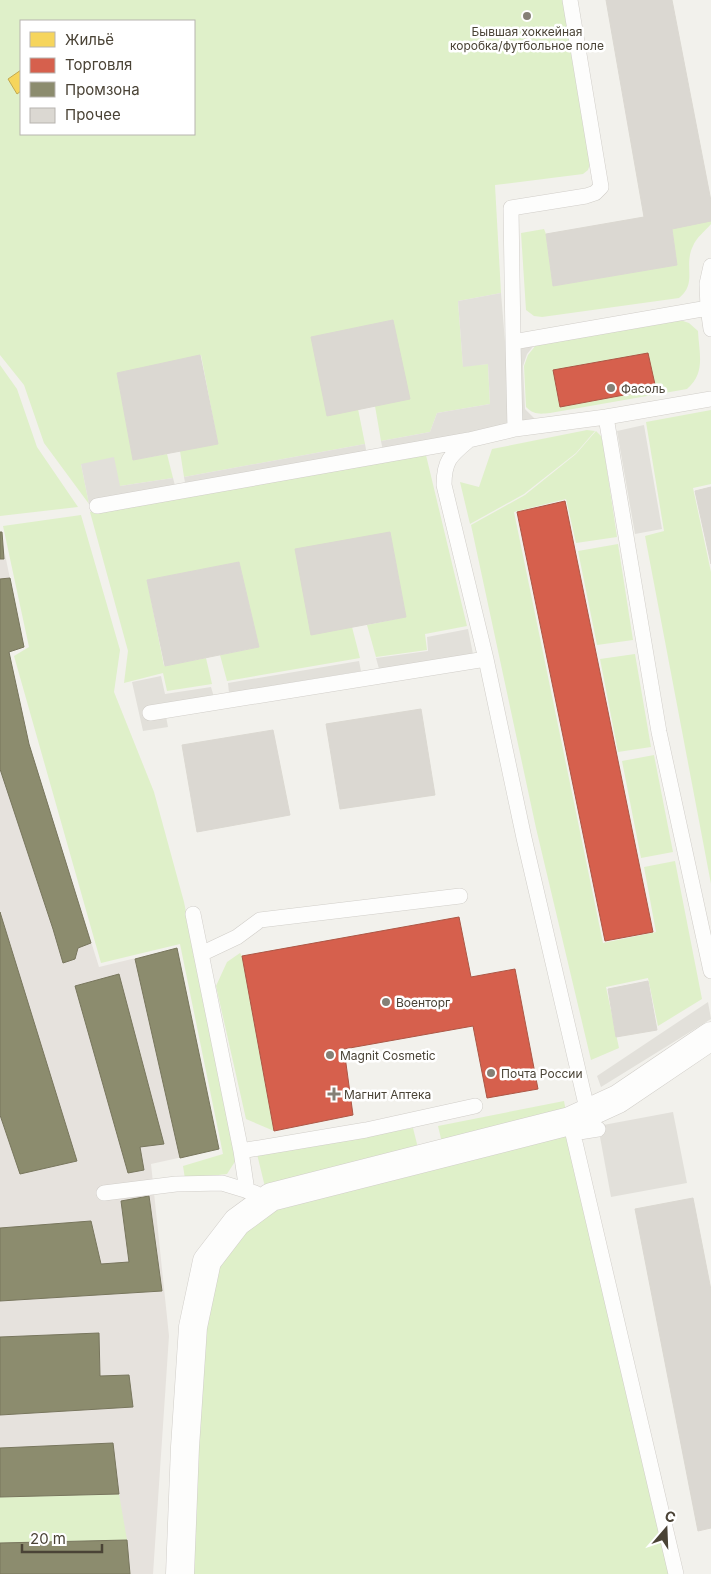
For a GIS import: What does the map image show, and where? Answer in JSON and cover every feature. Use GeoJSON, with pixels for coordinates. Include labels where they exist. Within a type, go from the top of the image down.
{"type":"FeatureCollection","features":[{"type":"Feature","properties":{"kind":"street"},"geometry":{"type":"LineString","coordinates":[[180,1574],[185,1447],[193,1328],[207,1261],[259,1194],[582,1124],[711,1036]]}},
{"type":"Feature","properties":{"kind":"lane"},"geometry":{"type":"LineString","coordinates":[[515,429],[511,208],[586,196],[595,193],[601,187],[570,0]]}},
{"type":"Feature","properties":{"kind":"lane"},"geometry":{"type":"LineString","coordinates":[[711,266],[707,284],[711,329]]}},
{"type":"Feature","properties":{"kind":"lane"},"geometry":{"type":"LineString","coordinates":[[513,342],[708,308]]}},
{"type":"Feature","properties":{"kind":"lane"},"geometry":{"type":"LineString","coordinates":[[97,506],[469,440],[515,429],[606,417],[711,399]]}},
{"type":"Feature","properties":{"kind":"lane"},"geometry":{"type":"LineString","coordinates":[[606,417],[659,732],[711,971]]}},
{"type":"Feature","properties":{"kind":"lane"},"geometry":{"type":"LineString","coordinates":[[444,485],[444,474],[449,457],[469,440]]}},
{"type":"Feature","properties":{"kind":"lane"},"geometry":{"type":"LineString","coordinates":[[435,446],[486,659],[676,1574]]}},
{"type":"Feature","properties":{"kind":"lane"},"geometry":{"type":"LineString","coordinates":[[150,713],[486,659]]}},
{"type":"Feature","properties":{"kind":"lane"},"geometry":{"type":"LineString","coordinates":[[202,954],[238,937],[260,920],[460,896]]}},
{"type":"Feature","properties":{"kind":"lane"},"geometry":{"type":"LineString","coordinates":[[194,914],[241,1151],[259,1194]]}},
{"type":"Feature","properties":{"kind":"lane"},"geometry":{"type":"LineString","coordinates":[[241,1151],[366,1130],[475,1106]]}},
{"type":"Feature","properties":{"kind":"lane"},"geometry":{"type":"LineString","coordinates":[[104,1193],[176,1184],[222,1183],[259,1194]]}},
{"type":"Feature","properties":{"kind":"shaded area"},"geometry":{"type":"Polygon","coordinates":[[[501,293],[512,427],[383,451],[381,441],[430,432],[437,413],[490,404],[488,364],[463,367],[458,301],[501,293]]]}},
{"type":"Feature","properties":{"kind":"shaded area"},"geometry":{"type":"Polygon","coordinates":[[[536,343],[527,354],[523,366],[525,409],[535,419],[519,426],[516,346],[536,343]]]}},
{"type":"Feature","properties":{"kind":"shaded area"},"geometry":{"type":"Polygon","coordinates":[[[644,425],[662,529],[635,534],[617,431],[644,425]]]}},
{"type":"Feature","properties":{"kind":"shaded area"},"geometry":{"type":"Polygon","coordinates":[[[365,444],[367,455],[186,488],[184,477],[365,444]]]}},
{"type":"Feature","properties":{"kind":"shaded area"},"geometry":{"type":"Polygon","coordinates":[[[114,457],[120,486],[173,478],[176,489],[89,504],[81,464],[114,457]]]}},
{"type":"Feature","properties":{"kind":"shaded area"},"geometry":{"type":"Polygon","coordinates":[[[0,530],[24,647],[9,652],[29,744],[99,967],[177,948],[219,1149],[151,1164],[169,1336],[153,1574],[0,1574],[0,530]]]}},
{"type":"Feature","properties":{"kind":"shaded area"},"geometry":{"type":"Polygon","coordinates":[[[468,629],[473,654],[379,669],[376,658],[428,651],[427,637],[468,629]]]}},
{"type":"Feature","properties":{"kind":"shaded area"},"geometry":{"type":"Polygon","coordinates":[[[359,661],[361,671],[229,693],[228,683],[359,661]]]}},
{"type":"Feature","properties":{"kind":"shaded area"},"geometry":{"type":"Polygon","coordinates":[[[161,676],[165,694],[211,687],[214,697],[164,706],[168,727],[143,731],[132,682],[161,676]]]}},
{"type":"Feature","properties":{"kind":"shaded area"},"geometry":{"type":"Polygon","coordinates":[[[708,1002],[711,1019],[601,1087],[597,1076],[708,1002]]]}},
{"type":"Feature","properties":{"kind":"shaded area"},"geometry":{"type":"Polygon","coordinates":[[[673,1112],[687,1183],[611,1197],[598,1126],[673,1112]]]}},
{"type":"Feature","properties":{"kind":"green space"},"geometry":{"type":"Polygon","coordinates":[[[0,0],[565,0],[591,161],[588,170],[583,174],[495,185],[501,293],[458,301],[463,366],[488,364],[490,404],[437,413],[430,432],[381,441],[375,406],[409,399],[393,320],[312,337],[358,409],[365,444],[184,477],[180,451],[218,444],[201,355],[117,373],[133,460],[167,454],[173,478],[120,486],[81,464],[89,504],[44,443],[24,385],[0,355],[0,0]]]}},
{"type":"Feature","properties":{"kind":"green space"},"geometry":{"type":"Polygon","coordinates":[[[711,204],[711,224],[694,243],[689,260],[688,286],[679,298],[542,317],[534,316],[526,310],[521,233],[544,229],[553,286],[677,265],[672,229],[711,204]]]}},
{"type":"Feature","properties":{"kind":"green space"},"geometry":{"type":"Polygon","coordinates":[[[677,319],[689,323],[698,331],[699,369],[693,383],[687,389],[543,414],[526,407],[524,366],[528,355],[536,345],[677,319]]]}},
{"type":"Feature","properties":{"kind":"green space"},"geometry":{"type":"Polygon","coordinates":[[[0,365],[17,389],[37,447],[78,507],[0,516],[0,365]]]}},
{"type":"Feature","properties":{"kind":"green space"},"geometry":{"type":"Polygon","coordinates":[[[711,410],[711,484],[693,488],[711,572],[711,884],[645,536],[664,531],[646,422],[711,410]]]}},
{"type":"Feature","properties":{"kind":"green space"},"geometry":{"type":"Polygon","coordinates":[[[587,430],[595,431],[576,453],[524,494],[470,524],[460,482],[479,487],[492,449],[587,430]]]}},
{"type":"Feature","properties":{"kind":"green space"},"geometry":{"type":"Polygon","coordinates":[[[596,431],[601,436],[603,443],[617,537],[576,543],[566,499],[514,512],[603,943],[656,932],[644,867],[675,861],[702,999],[658,1026],[648,978],[606,987],[619,1048],[591,1060],[536,828],[471,525],[525,495],[576,454],[596,431]]]}},
{"type":"Feature","properties":{"kind":"green space"},"geometry":{"type":"Polygon","coordinates":[[[425,451],[467,626],[425,634],[427,650],[376,657],[367,625],[406,617],[390,532],[311,634],[352,627],[360,658],[227,681],[220,655],[259,647],[239,562],[147,580],[164,666],[206,658],[212,684],[167,691],[163,673],[124,683],[128,651],[90,512],[425,451]]]}},
{"type":"Feature","properties":{"kind":"green space"},"geometry":{"type":"Polygon","coordinates":[[[81,515],[120,650],[114,692],[154,792],[184,902],[236,1160],[227,1174],[185,1179],[183,1166],[223,1154],[180,944],[101,963],[14,656],[29,647],[3,526],[81,515]]]}},
{"type":"Feature","properties":{"kind":"green space"},"geometry":{"type":"Polygon","coordinates":[[[618,544],[633,640],[597,645],[578,551],[618,544]]]}},
{"type":"Feature","properties":{"kind":"green space"},"geometry":{"type":"Polygon","coordinates":[[[635,654],[651,747],[618,752],[600,659],[635,654]]]}},
{"type":"Feature","properties":{"kind":"green space"},"geometry":{"type":"Polygon","coordinates":[[[654,755],[673,852],[641,858],[622,761],[654,755]]]}},
{"type":"Feature","properties":{"kind":"green space"},"geometry":{"type":"Polygon","coordinates":[[[240,953],[274,1131],[246,1119],[216,986],[227,962],[240,953]]]}},
{"type":"Feature","properties":{"kind":"green space"},"geometry":{"type":"Polygon","coordinates":[[[564,1101],[567,1117],[443,1147],[438,1126],[564,1101]]]}},
{"type":"Feature","properties":{"kind":"green space"},"geometry":{"type":"Polygon","coordinates":[[[569,1123],[673,1574],[183,1574],[210,1263],[273,1200],[569,1123]]]}},
{"type":"Feature","properties":{"kind":"green space"},"geometry":{"type":"Polygon","coordinates":[[[413,1128],[419,1152],[265,1187],[257,1154],[413,1128]]]}},
{"type":"Feature","properties":{"kind":"green space"},"geometry":{"type":"Polygon","coordinates":[[[119,1494],[127,1540],[0,1543],[0,1497],[119,1494]]]}},
{"type":"Feature","properties":{"kind":"building: Жильё"},"geometry":{"type":"Polygon","coordinates":[[[20,71],[20,92],[17,94],[8,79],[20,71]]]}},
{"type":"Feature","properties":{"kind":"building: Торговля"},"geometry":{"type":"Polygon","coordinates":[[[648,353],[656,389],[560,407],[553,370],[648,353]]]}},
{"type":"Feature","properties":{"kind":"building: Торговля"},"geometry":{"type":"Polygon","coordinates":[[[565,501],[653,932],[605,941],[517,512],[565,501]]]}},
{"type":"Feature","properties":{"kind":"building: Торговля","name":"Военторг"},"geometry":{"type":"Polygon","coordinates":[[[459,917],[471,977],[515,969],[538,1089],[487,1098],[473,1026],[344,1049],[353,1115],[274,1131],[242,956],[459,917]]]}},
{"type":"Feature","properties":{"kind":"building: Промзона"},"geometry":{"type":"Polygon","coordinates":[[[0,532],[2,532],[4,559],[0,559],[0,532]]]}},
{"type":"Feature","properties":{"kind":"building: Промзона"},"geometry":{"type":"Polygon","coordinates":[[[10,578],[24,647],[9,652],[29,744],[91,943],[78,948],[75,959],[63,963],[0,769],[0,579],[10,578]]]}},
{"type":"Feature","properties":{"kind":"building: Промзона"},"geometry":{"type":"Polygon","coordinates":[[[0,912],[77,1161],[20,1174],[0,1115],[0,912]]]}},
{"type":"Feature","properties":{"kind":"building: Промзона"},"geometry":{"type":"Polygon","coordinates":[[[177,948],[219,1149],[180,1158],[135,959],[177,948]]]}},
{"type":"Feature","properties":{"kind":"building: Промзона"},"geometry":{"type":"Polygon","coordinates":[[[119,974],[164,1144],[140,1147],[144,1170],[128,1173],[75,986],[119,974]]]}},
{"type":"Feature","properties":{"kind":"building: Промзона"},"geometry":{"type":"Polygon","coordinates":[[[149,1196],[162,1291],[0,1301],[0,1228],[91,1221],[101,1264],[129,1262],[121,1201],[149,1196]]]}},
{"type":"Feature","properties":{"kind":"building: Промзона"},"geometry":{"type":"Polygon","coordinates":[[[99,1333],[100,1376],[129,1375],[133,1407],[0,1415],[0,1337],[99,1333]]]}},
{"type":"Feature","properties":{"kind":"building: Промзона"},"geometry":{"type":"Polygon","coordinates":[[[113,1443],[119,1494],[0,1497],[0,1448],[113,1443]]]}},
{"type":"Feature","properties":{"kind":"building: Промзона"},"geometry":{"type":"Polygon","coordinates":[[[127,1540],[130,1574],[0,1574],[0,1543],[127,1540]]]}},
{"type":"Feature","properties":{"kind":"building: Прочее"},"geometry":{"type":"Polygon","coordinates":[[[606,0],[672,0],[711,201],[711,221],[672,229],[677,265],[553,286],[546,234],[644,217],[606,0]]]}},
{"type":"Feature","properties":{"kind":"building: Прочее"},"geometry":{"type":"Polygon","coordinates":[[[393,320],[410,399],[327,416],[311,337],[393,320]]]}},
{"type":"Feature","properties":{"kind":"building: Прочее"},"geometry":{"type":"Polygon","coordinates":[[[200,355],[218,444],[133,460],[117,373],[200,355]]]}},
{"type":"Feature","properties":{"kind":"building: Прочее"},"geometry":{"type":"Polygon","coordinates":[[[711,487],[711,564],[695,491],[711,487]]]}},
{"type":"Feature","properties":{"kind":"building: Прочее"},"geometry":{"type":"Polygon","coordinates":[[[390,532],[406,617],[311,635],[295,549],[390,532]]]}},
{"type":"Feature","properties":{"kind":"building: Прочее"},"geometry":{"type":"Polygon","coordinates":[[[239,562],[259,647],[165,666],[147,580],[239,562]]]}},
{"type":"Feature","properties":{"kind":"building: Прочее"},"geometry":{"type":"Polygon","coordinates":[[[421,709],[435,795],[340,809],[326,724],[421,709]]]}},
{"type":"Feature","properties":{"kind":"building: Прочее"},"geometry":{"type":"Polygon","coordinates":[[[273,730],[290,815],[197,832],[182,745],[273,730]]]}},
{"type":"Feature","properties":{"kind":"building: Прочее"},"geometry":{"type":"Polygon","coordinates":[[[648,981],[657,1030],[616,1037],[608,989],[648,981]]]}},
{"type":"Feature","properties":{"kind":"building: Прочее"},"geometry":{"type":"Polygon","coordinates":[[[693,1198],[711,1290],[711,1528],[698,1531],[635,1209],[693,1198]]]}},
{"type":"Feature","properties":{"kind":"place","name":"Бывшая хоккейная коробка/футбольное поле"},"geometry":{"type":"Point","coordinates":[527,16]}},
{"type":"Feature","properties":{"kind":"place","name":"Фасоль"},"geometry":{"type":"Point","coordinates":[611,388]}},
{"type":"Feature","properties":{"kind":"place","name":"Военторг"},"geometry":{"type":"Point","coordinates":[386,1002]}},
{"type":"Feature","properties":{"kind":"place","name":"Magnit Cosmetic"},"geometry":{"type":"Point","coordinates":[330,1055]}},
{"type":"Feature","properties":{"kind":"place","name":"Почта России"},"geometry":{"type":"Point","coordinates":[491,1073]}},
{"type":"Feature","properties":{"kind":"place","name":"Магнит Аптека"},"geometry":{"type":"Point","coordinates":[334,1094]}}]}
